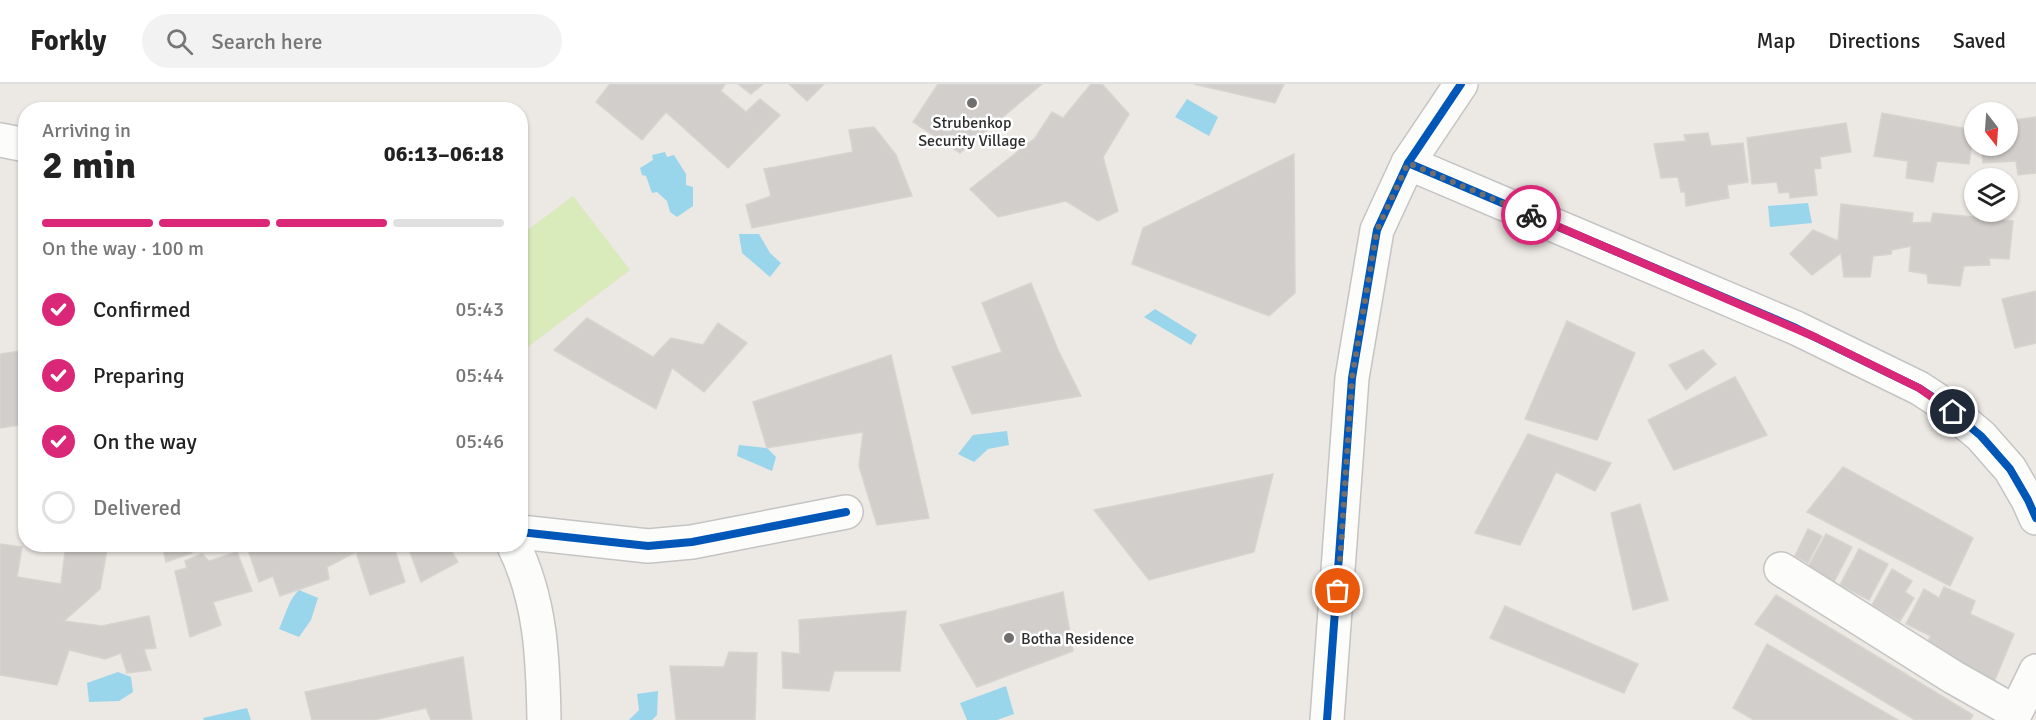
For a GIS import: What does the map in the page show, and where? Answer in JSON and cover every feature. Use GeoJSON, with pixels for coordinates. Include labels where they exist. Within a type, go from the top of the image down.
{"type":"FeatureCollection","features":[{"type":"Feature","properties":{"kind":"street"},"geometry":{"type":"LineString","coordinates":[[1327,720],[1352,378],[1377,230],[1408,163],[1461,84]]}},
{"type":"Feature","properties":{"kind":"street"},"geometry":{"type":"LineString","coordinates":[[0,140],[18,143]]}},
{"type":"Feature","properties":{"kind":"street"},"geometry":{"type":"LineString","coordinates":[[1408,163],[1796,328],[1919,388],[1939,401],[1981,436],[2010,469],[2036,518]]}},
{"type":"Feature","properties":{"kind":"street"},"geometry":{"type":"LineString","coordinates":[[528,533],[648,546],[692,542],[846,512]]}},
{"type":"Feature","properties":{"kind":"street"},"geometry":{"type":"LineString","coordinates":[[516,552],[537,615],[543,651],[544,720]]}},
{"type":"Feature","properties":{"kind":"street"},"geometry":{"type":"LineString","coordinates":[[1781,569],[2013,716],[2036,671]]}},
{"type":"Feature","properties":{"kind":"green space"},"geometry":{"type":"Polygon","coordinates":[[[573,196],[630,270],[528,347],[528,230],[573,196]]]}},
{"type":"Feature","properties":{"kind":"water"},"geometry":{"type":"Polygon","coordinates":[[[1187,99],[1218,117],[1209,136],[1175,117],[1187,99]]]}},
{"type":"Feature","properties":{"kind":"water"},"geometry":{"type":"Polygon","coordinates":[[[665,152],[667,157],[674,155],[686,174],[686,185],[693,187],[693,206],[677,217],[670,212],[667,201],[657,192],[652,193],[646,176],[642,175],[640,168],[653,160],[652,155],[665,152]]]}},
{"type":"Feature","properties":{"kind":"water"},"geometry":{"type":"Polygon","coordinates":[[[1808,203],[1812,223],[1770,227],[1768,206],[1808,203]]]}},
{"type":"Feature","properties":{"kind":"water"},"geometry":{"type":"Polygon","coordinates":[[[739,234],[759,234],[770,253],[781,263],[770,277],[742,253],[739,234]]]}},
{"type":"Feature","properties":{"kind":"water"},"geometry":{"type":"Polygon","coordinates":[[[1155,309],[1197,335],[1191,345],[1144,317],[1155,309]]]}},
{"type":"Feature","properties":{"kind":"water"},"geometry":{"type":"Polygon","coordinates":[[[1007,431],[1009,445],[988,449],[974,462],[958,454],[973,435],[1007,431]]]}},
{"type":"Feature","properties":{"kind":"water"},"geometry":{"type":"Polygon","coordinates":[[[739,445],[767,448],[776,457],[772,471],[737,456],[739,445]]]}},
{"type":"Feature","properties":{"kind":"water"},"geometry":{"type":"Polygon","coordinates":[[[299,590],[318,598],[311,620],[299,637],[279,629],[290,603],[299,590]]]}},
{"type":"Feature","properties":{"kind":"water"},"geometry":{"type":"Polygon","coordinates":[[[118,672],[131,677],[133,692],[119,701],[89,702],[87,683],[118,672]]]}},
{"type":"Feature","properties":{"kind":"water"},"geometry":{"type":"Polygon","coordinates":[[[1006,686],[1014,714],[997,720],[967,720],[960,703],[1006,686]]]}},
{"type":"Feature","properties":{"kind":"water"},"geometry":{"type":"Polygon","coordinates":[[[658,691],[657,715],[652,720],[629,720],[639,710],[637,694],[658,691]]]}},
{"type":"Feature","properties":{"kind":"water"},"geometry":{"type":"Polygon","coordinates":[[[247,708],[251,720],[204,720],[203,718],[247,708]]]}},
{"type":"Feature","properties":{"kind":"building"},"geometry":{"type":"Polygon","coordinates":[[[610,84],[725,84],[721,91],[746,112],[760,99],[780,115],[728,168],[666,112],[642,140],[596,102],[610,84]]]}},
{"type":"Feature","properties":{"kind":"building"},"geometry":{"type":"Polygon","coordinates":[[[738,84],[763,84],[751,94],[738,84]]]}},
{"type":"Feature","properties":{"kind":"building"},"geometry":{"type":"Polygon","coordinates":[[[789,84],[824,84],[807,101],[789,84]]]}},
{"type":"Feature","properties":{"kind":"building","name":"Strubenkop Security Village"},"geometry":{"type":"Polygon","coordinates":[[[938,84],[1042,84],[960,153],[913,122],[938,84]]]}},
{"type":"Feature","properties":{"kind":"building"},"geometry":{"type":"Polygon","coordinates":[[[1091,84],[1102,84],[1129,114],[1103,157],[1118,211],[1098,221],[1066,201],[998,217],[970,189],[1035,138],[1052,112],[1063,118],[1091,84]]]}},
{"type":"Feature","properties":{"kind":"building"},"geometry":{"type":"Polygon","coordinates":[[[1194,84],[1284,84],[1275,103],[1194,84]]]}},
{"type":"Feature","properties":{"kind":"building"},"geometry":{"type":"Polygon","coordinates":[[[1882,113],[1964,128],[1964,156],[1970,156],[1969,164],[1937,161],[1933,182],[1906,178],[1908,161],[1874,156],[1882,113]]]}},
{"type":"Feature","properties":{"kind":"building"},"geometry":{"type":"Polygon","coordinates":[[[2036,117],[2036,173],[2018,175],[2016,161],[1983,163],[1982,156],[2018,156],[2018,119],[2036,117]]]}},
{"type":"Feature","properties":{"kind":"building"},"geometry":{"type":"Polygon","coordinates":[[[1846,123],[1851,152],[1820,157],[1821,168],[1814,169],[1817,195],[1790,198],[1789,192],[1779,193],[1777,182],[1752,184],[1747,138],[1846,123]]]}},
{"type":"Feature","properties":{"kind":"building"},"geometry":{"type":"Polygon","coordinates":[[[874,127],[896,155],[912,196],[752,228],[746,205],[771,196],[764,169],[853,152],[849,130],[874,127]]]}},
{"type":"Feature","properties":{"kind":"building"},"geometry":{"type":"Polygon","coordinates":[[[1708,133],[1711,146],[1743,143],[1748,182],[1727,185],[1729,198],[1686,206],[1685,192],[1681,192],[1678,177],[1661,178],[1654,144],[1686,141],[1684,135],[1708,133]]]}},
{"type":"Feature","properties":{"kind":"building"},"geometry":{"type":"Polygon","coordinates":[[[1294,154],[1295,293],[1269,316],[1132,264],[1143,228],[1294,154]]]}},
{"type":"Feature","properties":{"kind":"building"},"geometry":{"type":"Polygon","coordinates":[[[1841,204],[1913,213],[1912,223],[1931,222],[1933,213],[1964,216],[1964,222],[2013,222],[2009,259],[1989,258],[1990,265],[1964,266],[1960,286],[1928,283],[1927,274],[1909,271],[1911,246],[1892,250],[1891,254],[1873,256],[1870,277],[1844,277],[1841,253],[1812,275],[1790,254],[1813,230],[1838,241],[1841,204]]]}},
{"type":"Feature","properties":{"kind":"building"},"geometry":{"type":"Polygon","coordinates":[[[1031,283],[1058,350],[1081,396],[972,414],[952,367],[1002,352],[982,303],[1031,283]]]}},
{"type":"Feature","properties":{"kind":"building"},"geometry":{"type":"Polygon","coordinates":[[[2036,291],[2036,343],[2015,348],[2002,299],[2036,291]]]}},
{"type":"Feature","properties":{"kind":"building"},"geometry":{"type":"Polygon","coordinates":[[[587,318],[653,357],[671,338],[703,345],[718,323],[747,343],[704,392],[672,368],[656,409],[554,350],[587,318]]]}},
{"type":"Feature","properties":{"kind":"building"},"geometry":{"type":"Polygon","coordinates":[[[1567,321],[1635,353],[1597,440],[1525,419],[1567,321]]]}},
{"type":"Feature","properties":{"kind":"building"},"geometry":{"type":"Polygon","coordinates":[[[1703,350],[1716,364],[1686,390],[1669,365],[1703,350]]]}},
{"type":"Feature","properties":{"kind":"building"},"geometry":{"type":"Polygon","coordinates":[[[18,351],[18,425],[0,428],[0,354],[18,351]]]}},
{"type":"Feature","properties":{"kind":"building"},"geometry":{"type":"Polygon","coordinates":[[[891,355],[929,518],[877,525],[859,466],[863,432],[767,448],[753,402],[891,355]]]}},
{"type":"Feature","properties":{"kind":"building"},"geometry":{"type":"Polygon","coordinates":[[[1735,377],[1767,435],[1674,470],[1648,420],[1735,377]]]}},
{"type":"Feature","properties":{"kind":"building"},"geometry":{"type":"Polygon","coordinates":[[[1528,434],[1611,463],[1595,491],[1556,472],[1520,545],[1475,533],[1528,434]]]}},
{"type":"Feature","properties":{"kind":"building"},"geometry":{"type":"Polygon","coordinates":[[[1843,467],[1973,538],[1950,586],[1807,512],[1843,467]]]}},
{"type":"Feature","properties":{"kind":"building"},"geometry":{"type":"Polygon","coordinates":[[[1273,474],[1254,552],[1149,580],[1094,510],[1273,474]]]}},
{"type":"Feature","properties":{"kind":"building"},"geometry":{"type":"Polygon","coordinates":[[[1640,504],[1668,600],[1633,610],[1611,513],[1640,504]]]}},
{"type":"Feature","properties":{"kind":"building"},"geometry":{"type":"Polygon","coordinates":[[[1808,529],[1822,536],[1808,563],[1795,556],[1808,529]]]}},
{"type":"Feature","properties":{"kind":"building"},"geometry":{"type":"Polygon","coordinates":[[[1826,534],[1852,547],[1834,582],[1807,569],[1826,534]]]}},
{"type":"Feature","properties":{"kind":"building"},"geometry":{"type":"Polygon","coordinates":[[[0,544],[18,546],[18,552],[21,552],[17,577],[61,584],[65,552],[107,552],[100,589],[64,621],[102,626],[149,616],[156,648],[144,649],[151,670],[127,673],[121,653],[105,659],[69,650],[57,685],[0,675],[0,544]]]}},
{"type":"Feature","properties":{"kind":"building"},"geometry":{"type":"Polygon","coordinates":[[[1859,549],[1888,564],[1869,600],[1840,585],[1859,549]]]}},
{"type":"Feature","properties":{"kind":"building"},"geometry":{"type":"Polygon","coordinates":[[[164,552],[192,552],[192,553],[166,562],[164,552]]]}},
{"type":"Feature","properties":{"kind":"building"},"geometry":{"type":"Polygon","coordinates":[[[237,552],[252,591],[213,602],[221,625],[190,637],[175,571],[187,568],[185,561],[202,554],[209,561],[237,552]]]}},
{"type":"Feature","properties":{"kind":"building"},"geometry":{"type":"Polygon","coordinates":[[[249,552],[356,552],[327,567],[329,579],[280,596],[273,576],[259,582],[249,552]]]}},
{"type":"Feature","properties":{"kind":"building"},"geometry":{"type":"Polygon","coordinates":[[[356,552],[396,552],[405,582],[370,595],[356,552]]]}},
{"type":"Feature","properties":{"kind":"building"},"geometry":{"type":"Polygon","coordinates":[[[410,552],[452,552],[458,562],[421,582],[410,552]]]}},
{"type":"Feature","properties":{"kind":"building"},"geometry":{"type":"Polygon","coordinates":[[[1892,569],[1912,581],[1905,592],[1914,598],[1900,621],[1872,605],[1892,569]]]}},
{"type":"Feature","properties":{"kind":"building"},"geometry":{"type":"Polygon","coordinates":[[[1944,587],[1975,601],[1970,614],[2014,634],[1994,682],[1926,644],[1931,636],[1906,624],[1924,589],[1939,598],[1944,587]]]}},
{"type":"Feature","properties":{"kind":"building","name":"Botha Residence"},"geometry":{"type":"Polygon","coordinates":[[[1063,592],[1073,651],[977,687],[940,625],[1063,592]]]}},
{"type":"Feature","properties":{"kind":"building"},"geometry":{"type":"Polygon","coordinates":[[[1776,595],[1973,715],[1970,720],[1915,720],[1755,624],[1776,595]]]}},
{"type":"Feature","properties":{"kind":"building"},"geometry":{"type":"Polygon","coordinates":[[[1505,606],[1638,664],[1624,693],[1490,638],[1505,606]]]}},
{"type":"Feature","properties":{"kind":"building"},"geometry":{"type":"Polygon","coordinates":[[[906,611],[900,671],[834,671],[829,691],[783,688],[782,652],[800,654],[799,620],[906,611]]]}},
{"type":"Feature","properties":{"kind":"building"},"geometry":{"type":"Polygon","coordinates":[[[1767,644],[1898,720],[1754,720],[1733,708],[1767,644]]]}},
{"type":"Feature","properties":{"kind":"building"},"geometry":{"type":"Polygon","coordinates":[[[729,652],[757,653],[755,720],[676,720],[670,666],[724,667],[729,652]]]}},
{"type":"Feature","properties":{"kind":"building"},"geometry":{"type":"Polygon","coordinates":[[[463,657],[472,720],[431,720],[426,708],[374,720],[312,720],[305,692],[463,657]]]}},
{"type":"Feature","properties":{"kind":"cycle path"},"geometry":{"type":"LineString","coordinates":[[1327,720],[1352,378],[1377,230],[1408,163],[1461,84]]}},
{"type":"Feature","properties":{"kind":"cycle path"},"geometry":{"type":"LineString","coordinates":[[1408,163],[1796,328],[1919,388],[1939,401],[1981,436],[2010,469],[2036,518]]}},
{"type":"Feature","properties":{"kind":"cycle path"},"geometry":{"type":"LineString","coordinates":[[528,533],[648,546],[692,542],[846,512]]}},
{"type":"Feature","properties":{"kind":"way so far"},"geometry":{"type":"LineString","coordinates":[[1338,591],[1352,378],[1377,230],[1408,163],[1531,215]]}},
{"type":"Feature","properties":{"kind":"place","name":"Strubenkop Security Village"},"geometry":{"type":"Point","coordinates":[972,103]}},
{"type":"Feature","properties":{"kind":"place","name":"Botha Residence"},"geometry":{"type":"Point","coordinates":[1009,638]}},
{"type":"Feature","properties":{"kind":"route"},"geometry":{"type":"LineString","coordinates":[[1531,215],[1796,328],[1919,388],[1953,412]]}}]}
